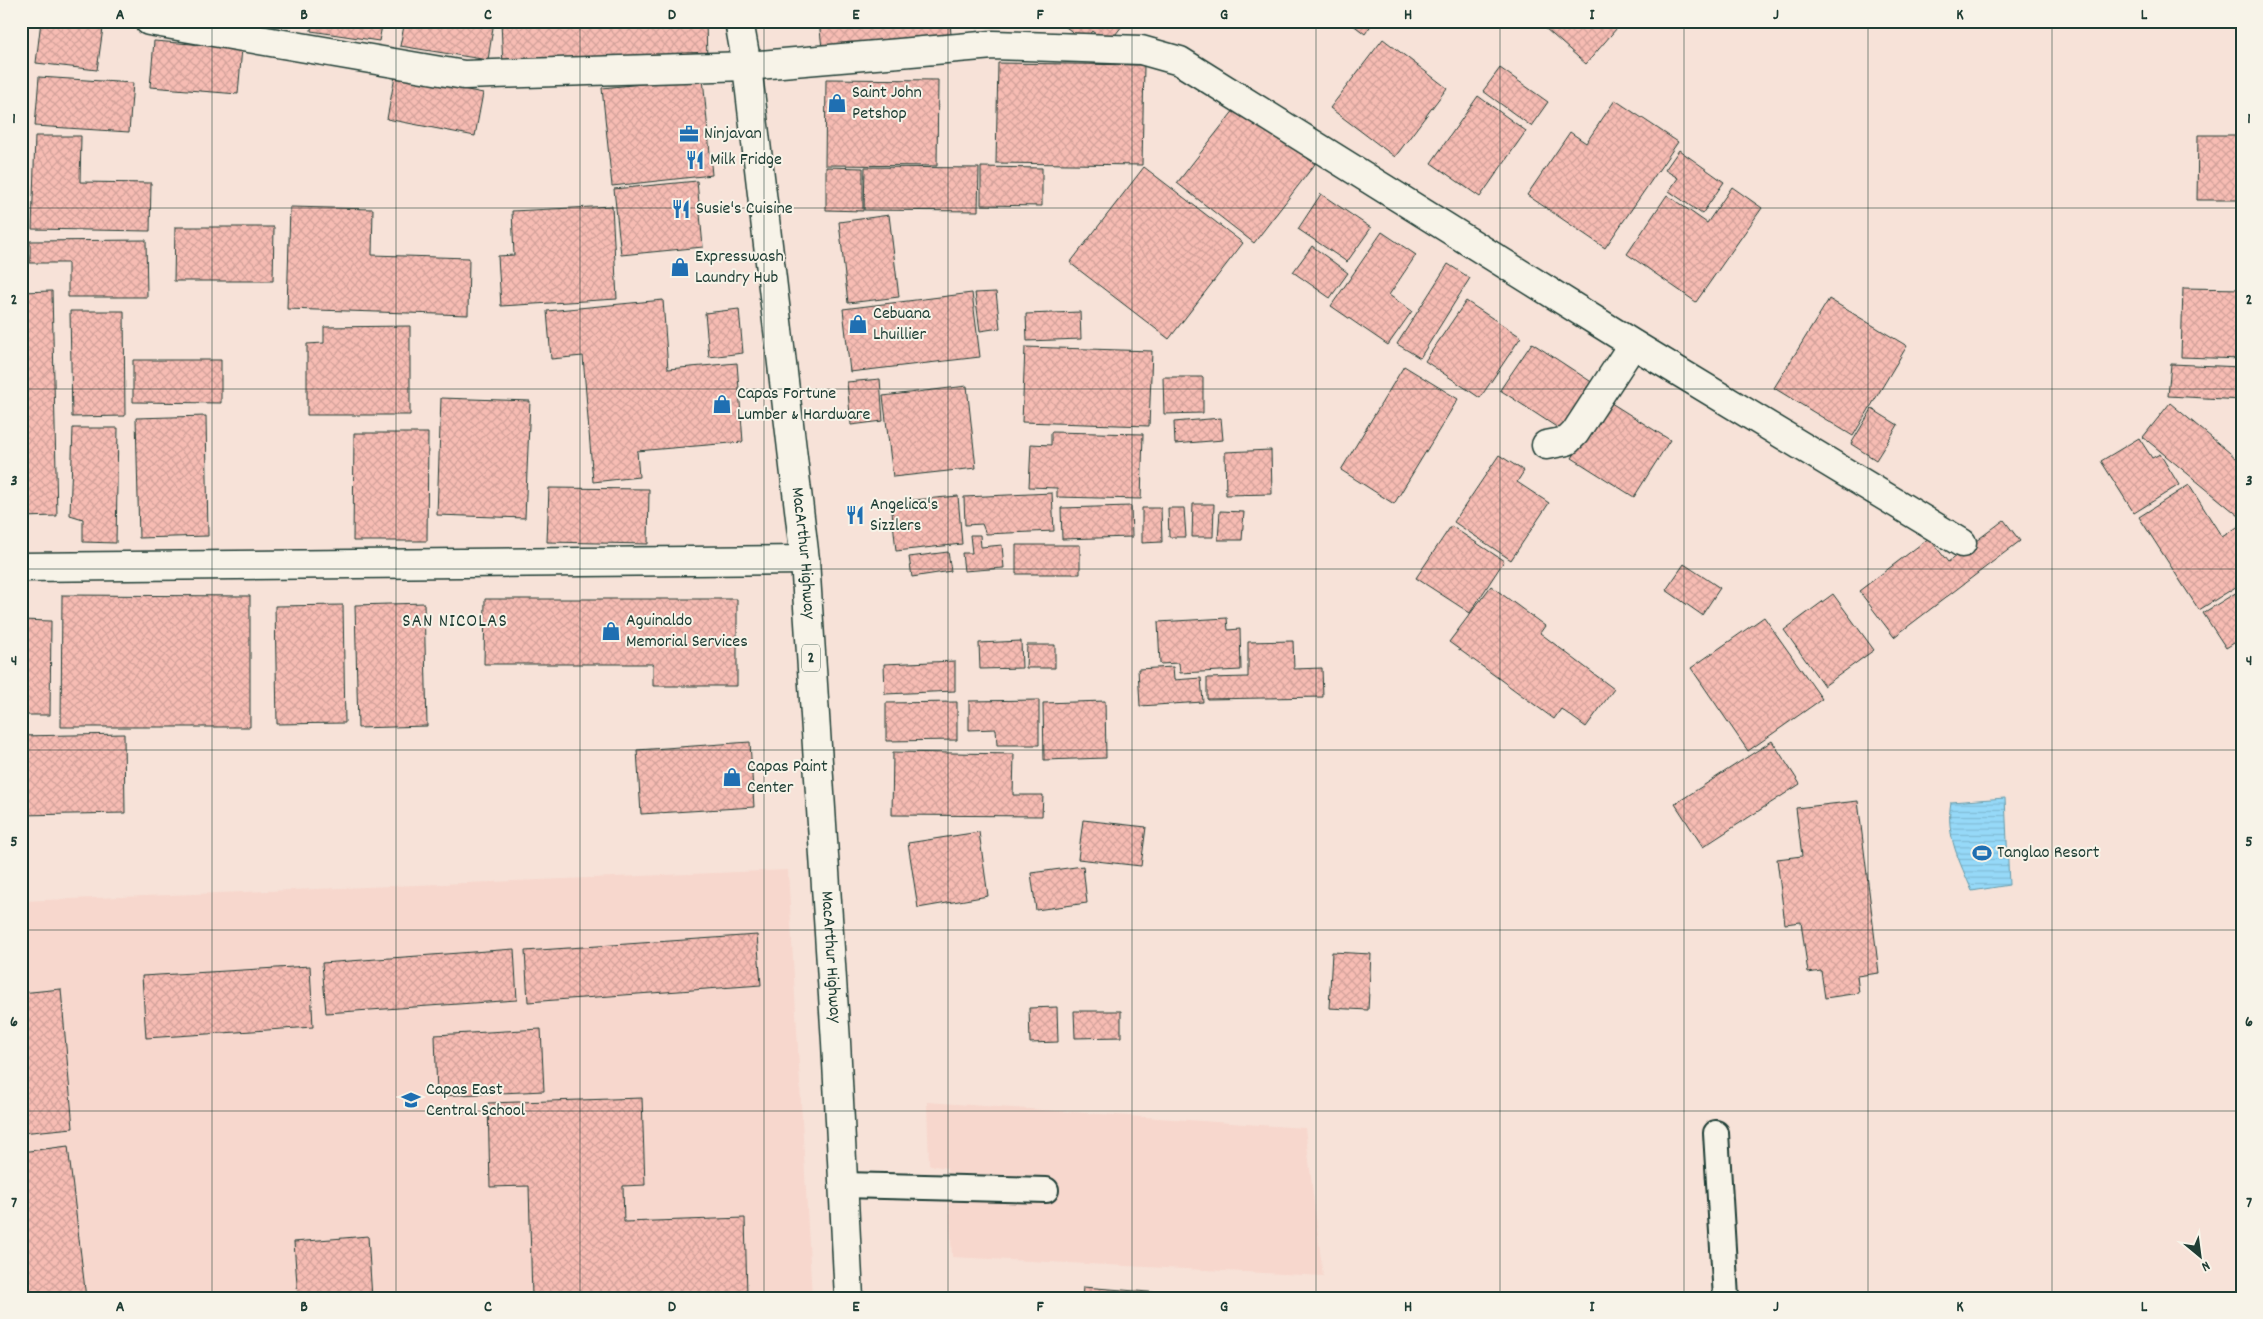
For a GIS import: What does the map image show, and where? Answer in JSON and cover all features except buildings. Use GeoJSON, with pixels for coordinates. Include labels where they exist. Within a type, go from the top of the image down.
{"type":"FeatureCollection","features":[{"type":"Feature","properties":{"kind":"main road"},"geometry":{"type":"LineString","coordinates":[[149,21],[464,75],[747,66],[993,45],[1141,50],[1180,61],[1633,344],[1962,543]]}},
{"type":"Feature","properties":{"kind":"main road","name":"MacArthur Highway"},"geometry":{"type":"LineString","coordinates":[[739,21],[747,66],[805,560],[836,1042],[849,1298]]}},
{"type":"Feature","properties":{"kind":"main road"},"geometry":{"type":"LineString","coordinates":[[1546,445],[1567,441],[1575,433],[1633,344]]}},
{"type":"Feature","properties":{"kind":"main road"},"geometry":{"type":"LineString","coordinates":[[21,567],[805,560]]}},
{"type":"Feature","properties":{"kind":"lane"},"geometry":{"type":"LineString","coordinates":[[1716,1133],[1726,1298]]}},
{"type":"Feature","properties":{"kind":"lane"},"geometry":{"type":"LineString","coordinates":[[844,1185],[1046,1190]]}},
{"type":"Feature","properties":{"kind":"shaded area","name":"Capas East Central School"},"geometry":{"type":"Polygon","coordinates":[[[788,870],[812,1298],[21,1298],[21,901],[788,870]]]}},
{"type":"Feature","properties":{"kind":"shaded area"},"geometry":{"type":"Polygon","coordinates":[[[927,1102],[1305,1128],[1323,1276],[952,1257],[947,1168],[929,1165],[927,1102]]]}},
{"type":"Feature","properties":{"kind":"water","name":"Tanglao Resort"},"geometry":{"type":"Polygon","coordinates":[[[2005,798],[2009,885],[1972,891],[1958,859],[1952,837],[1950,826],[1951,802],[2005,798]]]}},
{"type":"Feature","properties":{"kind":"place","name":"Saint John Petshop"},"geometry":{"type":"Point","coordinates":[837,103]}},
{"type":"Feature","properties":{"kind":"place","name":"Ninjavan"},"geometry":{"type":"Point","coordinates":[689,134]}},
{"type":"Feature","properties":{"kind":"place","name":"Milk Fridge"},"geometry":{"type":"Point","coordinates":[695,160]}},
{"type":"Feature","properties":{"kind":"place","name":"Susie's Cuisine"},"geometry":{"type":"Point","coordinates":[681,209]}},
{"type":"Feature","properties":{"kind":"place","name":"Expresswash Laundry Hub"},"geometry":{"type":"Point","coordinates":[680,267]}},
{"type":"Feature","properties":{"kind":"place","name":"Cebuana Lhuillier"},"geometry":{"type":"Point","coordinates":[858,324]}},
{"type":"Feature","properties":{"kind":"place","name":"Capas Fortune Lumber & Hardware"},"geometry":{"type":"Point","coordinates":[722,404]}},
{"type":"Feature","properties":{"kind":"place","name":"Angelica's Sizzlers"},"geometry":{"type":"Point","coordinates":[855,515]}},
{"type":"Feature","properties":{"kind":"place","name":"Aguinaldo Memorial Services"},"geometry":{"type":"Point","coordinates":[611,631]}},
{"type":"Feature","properties":{"kind":"place","name":"Capas Paint Center"},"geometry":{"type":"Point","coordinates":[732,777]}},
{"type":"Feature","properties":{"kind":"place","name":"Tanglao Resort"},"geometry":{"type":"Point","coordinates":[1982,853]}},
{"type":"Feature","properties":{"kind":"place","name":"Capas East Central School"},"geometry":{"type":"Point","coordinates":[411,1100]}},
{"type":"Feature","properties":{"kind":"district","name":"SAN NICOLAS"},"geometry":{"type":"Point","coordinates":[455,622]}}]}
